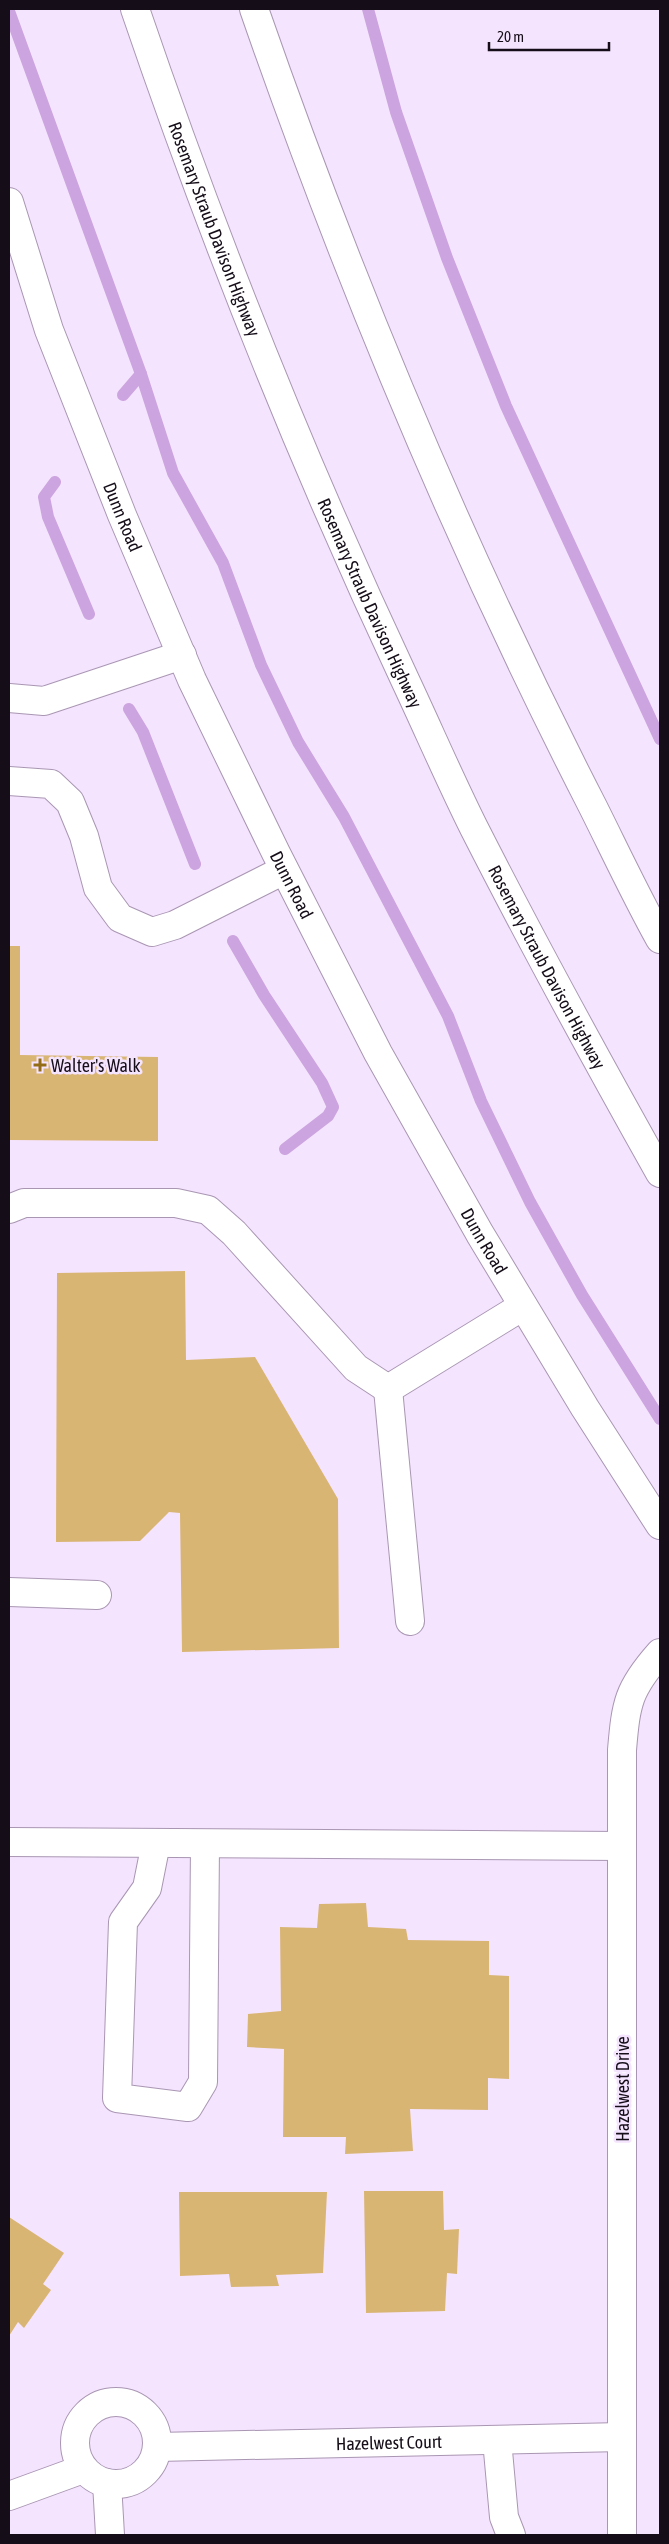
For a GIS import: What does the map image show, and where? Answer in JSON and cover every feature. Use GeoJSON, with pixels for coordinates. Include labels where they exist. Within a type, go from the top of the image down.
{"type":"FeatureCollection","features":[{"type":"Feature","properties":{"kind":"main road","name":"Rosemary Straub Davison Highway"},"geometry":{"type":"LineString","coordinates":[[135,9],[211,224],[292,428],[376,618],[473,826],[575,1020],[660,1172]]}},
{"type":"Feature","properties":{"kind":"main road"},"geometry":{"type":"LineString","coordinates":[[254,9],[314,173],[379,338],[459,530],[553,731],[660,939]]}},
{"type":"Feature","properties":{"kind":"main road","name":"Dunn Road"},"geometry":{"type":"LineString","coordinates":[[9,202],[14,236],[122,515],[182,655],[284,870],[378,1053],[480,1234],[660,1525]]}},
{"type":"Feature","properties":{"kind":"main road"},"geometry":{"type":"LineString","coordinates":[[9,698],[44,701],[182,655]]}},
{"type":"Feature","properties":{"kind":"main road"},"geometry":{"type":"LineString","coordinates":[[9,782],[51,784],[70,802],[84,836],[98,888],[120,918],[152,932],[175,925],[284,870]]}},
{"type":"Feature","properties":{"kind":"main road"},"geometry":{"type":"LineString","coordinates":[[9,1209],[24,1204],[176,1203],[208,1210],[234,1233],[356,1368],[388,1388]]}},
{"type":"Feature","properties":{"kind":"main road"},"geometry":{"type":"LineString","coordinates":[[388,1388],[524,1306]]}},
{"type":"Feature","properties":{"kind":"main road"},"geometry":{"type":"LineString","coordinates":[[388,1388],[410,1621]]}},
{"type":"Feature","properties":{"kind":"main road"},"geometry":{"type":"LineString","coordinates":[[9,1592],[97,1595]]}},
{"type":"Feature","properties":{"kind":"main road","name":"Hazelwest Drive"},"geometry":{"type":"LineString","coordinates":[[622,2535],[622,1750],[626,1708],[640,1676],[660,1653]]}},
{"type":"Feature","properties":{"kind":"main road"},"geometry":{"type":"LineString","coordinates":[[9,1842],[622,1846]]}},
{"type":"Feature","properties":{"kind":"main road"},"geometry":{"type":"LineString","coordinates":[[156,1843],[147,1888],[123,1922],[117,2098],[188,2107],[203,2082],[205,1844]]}},
{"type":"Feature","properties":{"kind":"main road"},"geometry":{"type":"LineString","coordinates":[[117,2401],[130,2404],[142,2411],[151,2421],[156,2434],[157,2447],[154,2460],[146,2472],[134,2480],[120,2484],[107,2483],[83,2469],[76,2450],[76,2430],[82,2418],[92,2409],[104,2403],[117,2401]]}},
{"type":"Feature","properties":{"kind":"main road","name":"Hazelwest Court"},"geometry":{"type":"LineString","coordinates":[[157,2447],[622,2437]]}},
{"type":"Feature","properties":{"kind":"main road"},"geometry":{"type":"LineString","coordinates":[[497,2440],[504,2517],[511,2535]]}},
{"type":"Feature","properties":{"kind":"main road"},"geometry":{"type":"LineString","coordinates":[[9,2496],[83,2469]]}},
{"type":"Feature","properties":{"kind":"main road"},"geometry":{"type":"LineString","coordinates":[[107,2483],[110,2535]]}},
{"type":"Feature","properties":{"kind":"building"},"geometry":{"type":"Polygon","coordinates":[[[9,946],[20,946],[20,1055],[158,1057],[158,1141],[9,1140],[9,946]]]}},
{"type":"Feature","properties":{"kind":"building"},"geometry":{"type":"Polygon","coordinates":[[[185,1271],[186,1360],[255,1357],[338,1499],[339,1648],[182,1652],[180,1513],[169,1512],[140,1541],[56,1542],[57,1273],[185,1271]]]}},
{"type":"Feature","properties":{"kind":"building"},"geometry":{"type":"Polygon","coordinates":[[[366,1903],[368,1927],[406,1929],[408,1940],[489,1941],[489,1975],[509,1976],[509,2079],[488,2078],[488,2110],[410,2109],[413,2151],[345,2154],[346,2137],[283,2137],[284,2049],[247,2047],[248,2014],[281,2011],[280,1927],[317,1928],[319,1904],[366,1903]]]}},
{"type":"Feature","properties":{"kind":"building"},"geometry":{"type":"Polygon","coordinates":[[[364,2191],[443,2191],[444,2230],[459,2229],[457,2274],[447,2273],[445,2311],[366,2313],[364,2191]]]}},
{"type":"Feature","properties":{"kind":"building"},"geometry":{"type":"Polygon","coordinates":[[[179,2192],[327,2192],[323,2273],[276,2275],[279,2286],[231,2287],[229,2274],[180,2276],[179,2192]]]}},
{"type":"Feature","properties":{"kind":"building"},"geometry":{"type":"Polygon","coordinates":[[[9,2217],[64,2253],[43,2284],[51,2290],[24,2328],[18,2322],[9,2336],[9,2217]]]}},
{"type":"Feature","properties":{"kind":"waterway"},"geometry":{"type":"LineString","coordinates":[[368,9],[396,112],[447,258],[506,406],[660,739]]}},
{"type":"Feature","properties":{"kind":"waterway"},"geometry":{"type":"LineString","coordinates":[[9,11],[141,374],[173,473],[223,563],[261,665],[298,742],[344,817],[448,1016],[481,1101],[530,1202],[582,1295],[660,1419]]}},
{"type":"Feature","properties":{"kind":"waterway"},"geometry":{"type":"LineString","coordinates":[[123,395],[141,374]]}},
{"type":"Feature","properties":{"kind":"waterway"},"geometry":{"type":"LineString","coordinates":[[55,482],[44,497],[48,517],[89,614]]}},
{"type":"Feature","properties":{"kind":"waterway"},"geometry":{"type":"LineString","coordinates":[[129,709],[143,732],[195,864]]}},
{"type":"Feature","properties":{"kind":"waterway"},"geometry":{"type":"LineString","coordinates":[[233,941],[264,995],[322,1083],[333,1107],[328,1116],[285,1149]]}},
{"type":"Feature","properties":{"kind":"place","name":"Walter's Walk"},"geometry":{"type":"Point","coordinates":[40,1065]}}]}
